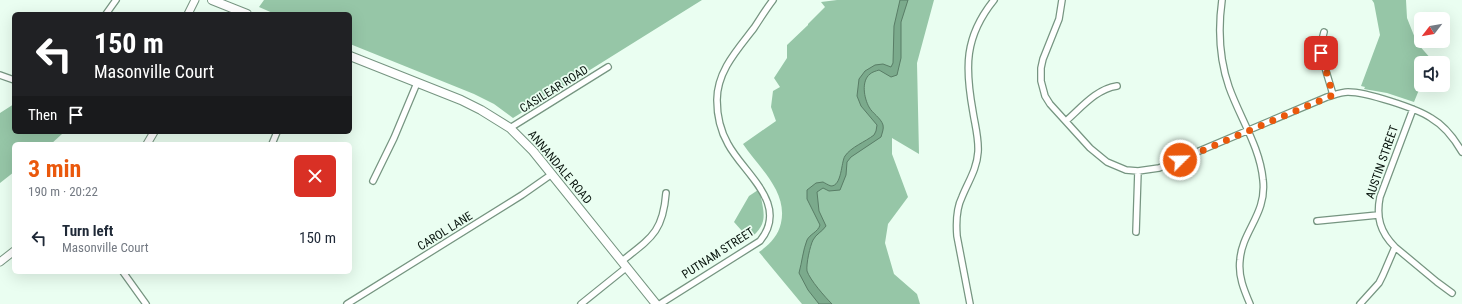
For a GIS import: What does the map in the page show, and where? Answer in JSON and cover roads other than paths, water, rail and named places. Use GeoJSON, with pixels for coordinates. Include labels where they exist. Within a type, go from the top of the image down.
{"type":"FeatureCollection","features":[{"type":"Feature","properties":{"kind":"main road"},"geometry":{"type":"LineString","coordinates":[[212,0],[242,12]]}},
{"type":"Feature","properties":{"kind":"main road","name":"ANNANDALE ROAD"},"geometry":{"type":"LineString","coordinates":[[352,57],[482,110],[510,128],[533,151],[656,304]]}},
{"type":"Feature","properties":{"kind":"street"},"geometry":{"type":"LineString","coordinates":[[107,12],[116,0]]}},
{"type":"Feature","properties":{"kind":"street"},"geometry":{"type":"LineString","coordinates":[[189,12],[195,0]]}},
{"type":"Feature","properties":{"kind":"street","name":"PUTNAM STREET"},"geometry":{"type":"LineString","coordinates":[[660,304],[760,241],[766,234],[771,210],[766,196],[741,164],[728,143],[719,125],[717,99],[720,82],[727,64],[773,0]]}},
{"type":"Feature","properties":{"kind":"street"},"geometry":{"type":"LineString","coordinates":[[970,304],[956,236],[960,202],[974,172],[978,151],[978,141],[968,83],[968,63],[976,28],[984,13],[994,0]]}},
{"type":"Feature","properties":{"kind":"street"},"geometry":{"type":"LineString","coordinates":[[1062,0],[1058,23],[1043,59],[1040,77],[1045,96],[1050,104],[1090,148],[1107,162],[1126,170],[1138,171],[1160,168],[1333,95],[1348,92],[1357,93],[1413,109],[1431,118],[1440,124],[1450,134],[1462,152]]}},
{"type":"Feature","properties":{"kind":"street"},"geometry":{"type":"LineString","coordinates":[[1222,0],[1220,40],[1223,63],[1229,88],[1258,156],[1263,182],[1261,206],[1245,241],[1240,261],[1241,281],[1250,304]]}},
{"type":"Feature","properties":{"kind":"street"},"geometry":{"type":"LineString","coordinates":[[1324,32],[1321,44],[1321,53],[1333,95]]}},
{"type":"Feature","properties":{"kind":"street","name":"CASILEAR ROAD"},"geometry":{"type":"LineString","coordinates":[[510,128],[608,67]]}},
{"type":"Feature","properties":{"kind":"street"},"geometry":{"type":"LineString","coordinates":[[0,75],[12,79]]}},
{"type":"Feature","properties":{"kind":"street"},"geometry":{"type":"LineString","coordinates":[[373,181],[394,138],[417,83]]}},
{"type":"Feature","properties":{"kind":"street"},"geometry":{"type":"LineString","coordinates":[[1066,121],[1098,93],[1117,86]]}},
{"type":"Feature","properties":{"kind":"street","name":"AUSTIN STREET"},"geometry":{"type":"LineString","coordinates":[[1413,109],[1380,197],[1378,215],[1383,232],[1395,247],[1452,293]]}},
{"type":"Feature","properties":{"kind":"street"},"geometry":{"type":"LineString","coordinates":[[1136,232],[1138,171]]}},
{"type":"Feature","properties":{"kind":"street","name":"CAROL LANE"},"geometry":{"type":"LineString","coordinates":[[347,304],[522,195],[552,174]]}},
{"type":"Feature","properties":{"kind":"street"},"geometry":{"type":"LineString","coordinates":[[581,304],[625,264],[653,235],[662,218],[666,193]]}},
{"type":"Feature","properties":{"kind":"street"},"geometry":{"type":"LineString","coordinates":[[1317,221],[1378,215]]}},
{"type":"Feature","properties":{"kind":"street"},"geometry":{"type":"LineString","coordinates":[[1360,304],[1379,283],[1395,247]]}},
{"type":"Feature","properties":{"kind":"street"},"geometry":{"type":"LineString","coordinates":[[0,262],[12,253]]}},
{"type":"Feature","properties":{"kind":"street"},"geometry":{"type":"LineString","coordinates":[[124,274],[146,304]]}}]}
